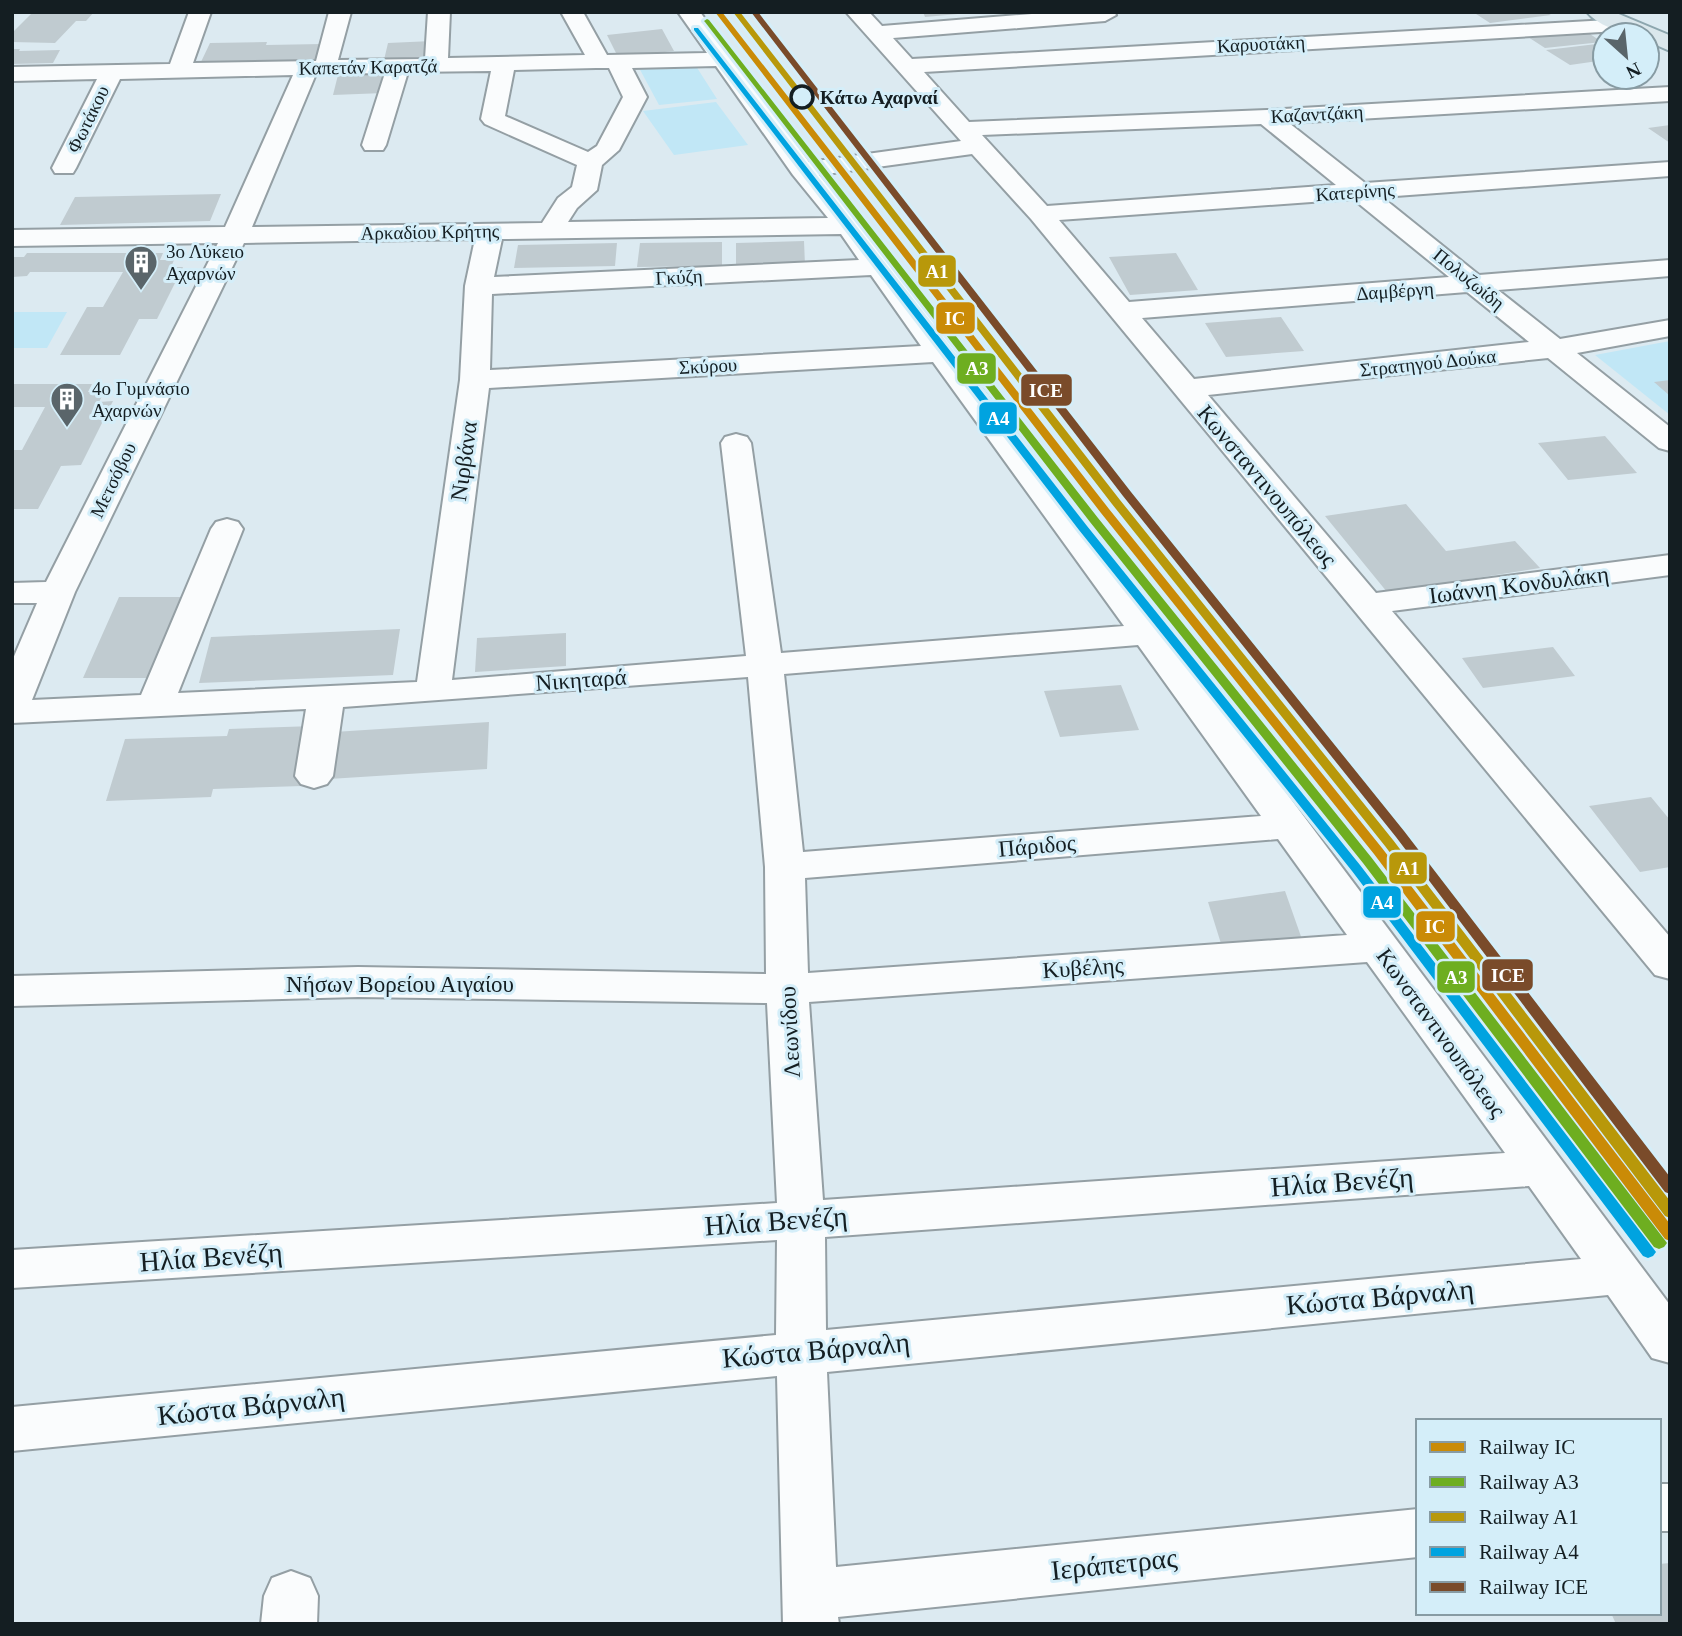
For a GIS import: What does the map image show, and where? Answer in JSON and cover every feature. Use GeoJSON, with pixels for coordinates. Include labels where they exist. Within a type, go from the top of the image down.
{"type":"FeatureCollection","features":[{"type":"Feature","properties":{"kind":"street"},"geometry":{"type":"LineString","coordinates":[[178,70],[200,12]]}},
{"type":"Feature","properties":{"kind":"street","name":"Μετσόβου"},"geometry":{"type":"LineString","coordinates":[[12,704],[58,592],[235,235],[316,68],[340,12]]}},
{"type":"Feature","properties":{"kind":"street"},"geometry":{"type":"LineString","coordinates":[[436,66],[439,12]]}},
{"type":"Feature","properties":{"kind":"street"},"geometry":{"type":"LineString","coordinates":[[550,230],[567,203],[584,190],[590,162],[607,150],[635,97],[572,12]]}},
{"type":"Feature","properties":{"kind":"street","name":"Κωνσταντινουπόλεως"},"geometry":{"type":"LineString","coordinates":[[689,12],[802,170],[848,226],[1670,1343]]}},
{"type":"Feature","properties":{"kind":"street"},"geometry":{"type":"LineString","coordinates":[[866,22],[1105,15]]}},
{"type":"Feature","properties":{"kind":"street","name":"Κωνσταντινουπόλεως"},"geometry":{"type":"LineString","coordinates":[[866,22],[1040,214],[1367,604],[1652,916],[1670,965]]}},
{"type":"Feature","properties":{"kind":"street","name":"Καρυοτάκη"},"geometry":{"type":"LineString","coordinates":[[905,66],[1591,31]]}},
{"type":"Feature","properties":{"kind":"street","name":"Καπετάν Καρατζά"},"geometry":{"type":"LineString","coordinates":[[12,74],[724,59]]}},
{"type":"Feature","properties":{"kind":"street"},"geometry":{"type":"LineString","coordinates":[[504,65],[492,119],[590,162]]}},
{"type":"Feature","properties":{"kind":"street"},"geometry":{"type":"LineString","coordinates":[[374,145],[398,67]]}},
{"type":"Feature","properties":{"kind":"street","name":"Φωτάκου"},"geometry":{"type":"LineString","coordinates":[[64,168],[112,71]]}},
{"type":"Feature","properties":{"kind":"street","name":"Καζαντζάκη"},"geometry":{"type":"LineString","coordinates":[[802,170],[971,138],[1267,117],[1670,94]]}},
{"type":"Feature","properties":{"kind":"street","name":"Πολυζωίδη"},"geometry":{"type":"LineString","coordinates":[[1267,117],[1557,348],[1670,442]]}},
{"type":"Feature","properties":{"kind":"street","name":"Κατερίνης"},"geometry":{"type":"LineString","coordinates":[[1040,214],[1670,169]]}},
{"type":"Feature","properties":{"kind":"street","name":"Αρκαδίου Κρήτης"},"geometry":{"type":"LineString","coordinates":[[12,238],[848,226]]}},
{"type":"Feature","properties":{"kind":"street","name":"Νιρβάνα"},"geometry":{"type":"LineString","coordinates":[[433,692],[475,380],[479,286],[490,231]]}},
{"type":"Feature","properties":{"kind":"street","name":"Γκύζη"},"geometry":{"type":"LineString","coordinates":[[479,286],[878,267]]}},
{"type":"Feature","properties":{"kind":"street","name":"Δαμβέργη"},"geometry":{"type":"LineString","coordinates":[[1119,311],[1670,268]]}},
{"type":"Feature","properties":{"kind":"street","name":"Στρατηγού Δούκα"},"geometry":{"type":"LineString","coordinates":[[1185,389],[1557,348],[1670,328]]}},
{"type":"Feature","properties":{"kind":"street","name":"Σκύρου"},"geometry":{"type":"LineString","coordinates":[[475,380],[941,353]]}},
{"type":"Feature","properties":{"kind":"street","name":"Λεωνίδου"},"geometry":{"type":"LineString","coordinates":[[736,443],[765,666],[785,867],[788,989],[802,1220],[801,1351],[811,1609]]}},
{"type":"Feature","properties":{"kind":"street"},"geometry":{"type":"LineString","coordinates":[[156,703],[227,529]]}},
{"type":"Feature","properties":{"kind":"street","name":"Ιωάννη Κονδυλάκη"},"geometry":{"type":"LineString","coordinates":[[1367,604],[1670,565]]}},
{"type":"Feature","properties":{"kind":"street"},"geometry":{"type":"LineString","coordinates":[[12,593],[58,592]]}},
{"type":"Feature","properties":{"kind":"street","name":"Νικηταρά"},"geometry":{"type":"LineString","coordinates":[[12,712],[156,703],[433,692],[1148,634]]}},
{"type":"Feature","properties":{"kind":"street"},"geometry":{"type":"LineString","coordinates":[[314,776],[327,697]]}},
{"type":"Feature","properties":{"kind":"street","name":"Πάριδος"},"geometry":{"type":"LineString","coordinates":[[785,867],[1289,826]]}},
{"type":"Feature","properties":{"kind":"street","name":"Κυβέλης"},"geometry":{"type":"LineString","coordinates":[[788,989],[1378,947]]}},
{"type":"Feature","properties":{"kind":"street","name":"Νήσων Βορείου Αιγαίου"},"geometry":{"type":"LineString","coordinates":[[12,990],[358,982],[788,989]]}},
{"type":"Feature","properties":{"kind":"street","name":"Ηλία Βενέζη"},"geometry":{"type":"LineString","coordinates":[[12,1269],[802,1220],[1540,1168]]}},
{"type":"Feature","properties":{"kind":"street","name":"Κώστα Βάρναλη"},"geometry":{"type":"LineString","coordinates":[[12,1429],[801,1351],[1619,1275]]}},
{"type":"Feature","properties":{"kind":"street","name":"Ιεράπετρας"},"geometry":{"type":"LineString","coordinates":[[811,1609],[1416,1533]]}},
{"type":"Feature","properties":{"kind":"shaded area"},"geometry":{"type":"Polygon","coordinates":[[[694,63],[717,99],[659,105],[638,66],[694,63]]]}},
{"type":"Feature","properties":{"kind":"shaded area"},"geometry":{"type":"Polygon","coordinates":[[[716,102],[748,145],[674,155],[643,111],[716,102]]]}},
{"type":"Feature","properties":{"kind":"shaded area"},"geometry":{"type":"Polygon","coordinates":[[[12,312],[67,312],[47,348],[12,348],[12,312]]]}},
{"type":"Feature","properties":{"kind":"shaded area"},"geometry":{"type":"Polygon","coordinates":[[[1670,341],[1670,415],[1595,355],[1670,341]]]}},
{"type":"Feature","properties":{"kind":"building"},"geometry":{"type":"Polygon","coordinates":[[[33,12],[94,12],[86,21],[76,21],[55,43],[12,42],[12,33],[33,12]]]}},
{"type":"Feature","properties":{"kind":"building"},"geometry":{"type":"Polygon","coordinates":[[[923,12],[958,12],[958,14],[925,17],[923,12]]]}},
{"type":"Feature","properties":{"kind":"building"},"geometry":{"type":"Polygon","coordinates":[[[1473,12],[1545,12],[1551,15],[1490,23],[1473,12]]]}},
{"type":"Feature","properties":{"kind":"building"},"geometry":{"type":"Polygon","coordinates":[[[662,29],[674,51],[618,57],[607,35],[662,29]]]}},
{"type":"Feature","properties":{"kind":"building"},"geometry":{"type":"Polygon","coordinates":[[[1584,30],[1591,35],[1591,43],[1545,48],[1528,37],[1584,30]]]}},
{"type":"Feature","properties":{"kind":"building"},"geometry":{"type":"Polygon","coordinates":[[[432,41],[429,58],[384,60],[388,43],[432,41]]]}},
{"type":"Feature","properties":{"kind":"building"},"geometry":{"type":"Polygon","coordinates":[[[267,42],[266,45],[322,44],[315,62],[200,64],[210,43],[267,42]]]}},
{"type":"Feature","properties":{"kind":"building"},"geometry":{"type":"Polygon","coordinates":[[[1591,45],[1591,62],[1570,65],[1546,50],[1591,45]]]}},
{"type":"Feature","properties":{"kind":"building"},"geometry":{"type":"Polygon","coordinates":[[[12,49],[60,50],[53,63],[12,64],[12,49]]]}},
{"type":"Feature","properties":{"kind":"building"},"geometry":{"type":"Polygon","coordinates":[[[388,73],[384,93],[333,95],[338,75],[388,73]]]}},
{"type":"Feature","properties":{"kind":"building"},"geometry":{"type":"Polygon","coordinates":[[[1670,125],[1670,143],[1648,128],[1670,125]]]}},
{"type":"Feature","properties":{"kind":"building"},"geometry":{"type":"Polygon","coordinates":[[[221,194],[210,221],[60,225],[75,197],[221,194]]]}},
{"type":"Feature","properties":{"kind":"building"},"geometry":{"type":"Polygon","coordinates":[[[804,241],[805,265],[736,267],[736,243],[804,241]]]}},
{"type":"Feature","properties":{"kind":"building"},"geometry":{"type":"Polygon","coordinates":[[[722,242],[722,266],[637,267],[640,243],[722,242]]]}},
{"type":"Feature","properties":{"kind":"building"},"geometry":{"type":"Polygon","coordinates":[[[617,243],[615,266],[514,268],[518,245],[617,243]]]}},
{"type":"Feature","properties":{"kind":"building","name":"3ο Λύκειο Αχαρνών"},"geometry":{"type":"Polygon","coordinates":[[[27,253],[163,253],[160,260],[174,260],[171,267],[183,267],[157,319],[139,319],[120,355],[60,355],[87,307],[103,307],[123,272],[30,272],[27,276],[12,277],[12,257],[24,257],[27,253]]]}},
{"type":"Feature","properties":{"kind":"building"},"geometry":{"type":"Polygon","coordinates":[[[1176,253],[1198,290],[1130,295],[1109,257],[1176,253]]]}},
{"type":"Feature","properties":{"kind":"building"},"geometry":{"type":"Polygon","coordinates":[[[1281,317],[1304,351],[1226,357],[1205,323],[1281,317]]]}},
{"type":"Feature","properties":{"kind":"building"},"geometry":{"type":"Polygon","coordinates":[[[1670,380],[1670,396],[1654,382],[1670,380]]]}},
{"type":"Feature","properties":{"kind":"building","name":"4ο Γυμνάσιο Αχαρνών"},"geometry":{"type":"Polygon","coordinates":[[[12,384],[92,384],[88,392],[104,392],[99,402],[113,401],[81,465],[61,466],[38,509],[12,509],[12,450],[22,450],[45,407],[12,407],[12,384]]]}},
{"type":"Feature","properties":{"kind":"building"},"geometry":{"type":"Polygon","coordinates":[[[1605,436],[1637,473],[1568,480],[1538,443],[1605,436]]]}},
{"type":"Feature","properties":{"kind":"building"},"geometry":{"type":"Polygon","coordinates":[[[1406,504],[1446,551],[1515,541],[1540,568],[1387,592],[1325,516],[1406,504]]]}},
{"type":"Feature","properties":{"kind":"building"},"geometry":{"type":"Polygon","coordinates":[[[119,597],[187,597],[154,678],[83,678],[119,597]]]}},
{"type":"Feature","properties":{"kind":"building"},"geometry":{"type":"Polygon","coordinates":[[[400,629],[393,675],[199,683],[211,637],[400,629]]]}},
{"type":"Feature","properties":{"kind":"building"},"geometry":{"type":"Polygon","coordinates":[[[566,633],[566,666],[475,672],[477,638],[566,633]]]}},
{"type":"Feature","properties":{"kind":"building"},"geometry":{"type":"Polygon","coordinates":[[[1553,647],[1575,676],[1483,688],[1462,658],[1553,647]]]}},
{"type":"Feature","properties":{"kind":"building"},"geometry":{"type":"Polygon","coordinates":[[[1121,685],[1139,730],[1060,737],[1044,691],[1121,685]]]}},
{"type":"Feature","properties":{"kind":"building"},"geometry":{"type":"Polygon","coordinates":[[[489,722],[487,769],[329,779],[334,732],[489,722]]]}},
{"type":"Feature","properties":{"kind":"building"},"geometry":{"type":"Polygon","coordinates":[[[314,726],[302,786],[213,789],[211,797],[106,801],[125,739],[227,736],[229,729],[314,726]]]}},
{"type":"Feature","properties":{"kind":"building"},"geometry":{"type":"Polygon","coordinates":[[[1651,797],[1670,820],[1670,867],[1640,872],[1589,806],[1651,797]]]}},
{"type":"Feature","properties":{"kind":"building"},"geometry":{"type":"Polygon","coordinates":[[[1285,891],[1304,945],[1223,950],[1208,902],[1285,891]]]}},
{"type":"Feature","properties":{"kind":"building"},"geometry":{"type":"Polygon","coordinates":[[[1670,1563],[1670,1622],[1616,1624],[1612,1615],[1661,1615],[1661,1564],[1670,1563]]]}},
{"type":"Feature","properties":{"kind":"rail line","name":"IC"},"geometry":{"type":"LineString","coordinates":[[718,12],[1105,511],[1378,851],[1670,1235]]}},
{"type":"Feature","properties":{"kind":"rail line","name":"A1"},"geometry":{"type":"LineString","coordinates":[[736,12],[1116,502],[1389,843],[1670,1212]]}},
{"type":"Feature","properties":{"kind":"rail line","name":"ICE"},"geometry":{"type":"LineString","coordinates":[[754,12],[1127,494],[1400,834],[1670,1188]]}},
{"type":"Feature","properties":{"kind":"rail line","name":"A3"},"geometry":{"type":"LineString","coordinates":[[707,21],[1094,520],[1367,860],[1659,1243]]}},
{"type":"Feature","properties":{"kind":"rail line","name":"A4"},"geometry":{"type":"LineString","coordinates":[[696,29],[1083,528],[1356,868],[1648,1252]]}},
{"type":"Feature","properties":{"kind":"place","name":"Κάτω Αχαρναί"},"geometry":{"type":"Point","coordinates":[802,97]}},
{"type":"Feature","properties":{"kind":"place","name":"3ο Λύκειο Αχαρνών"},"geometry":{"type":"Point","coordinates":[141,292]}},
{"type":"Feature","properties":{"kind":"place","name":"4ο Γυμνάσιο Αχαρνών"},"geometry":{"type":"Point","coordinates":[67,429]}}]}
